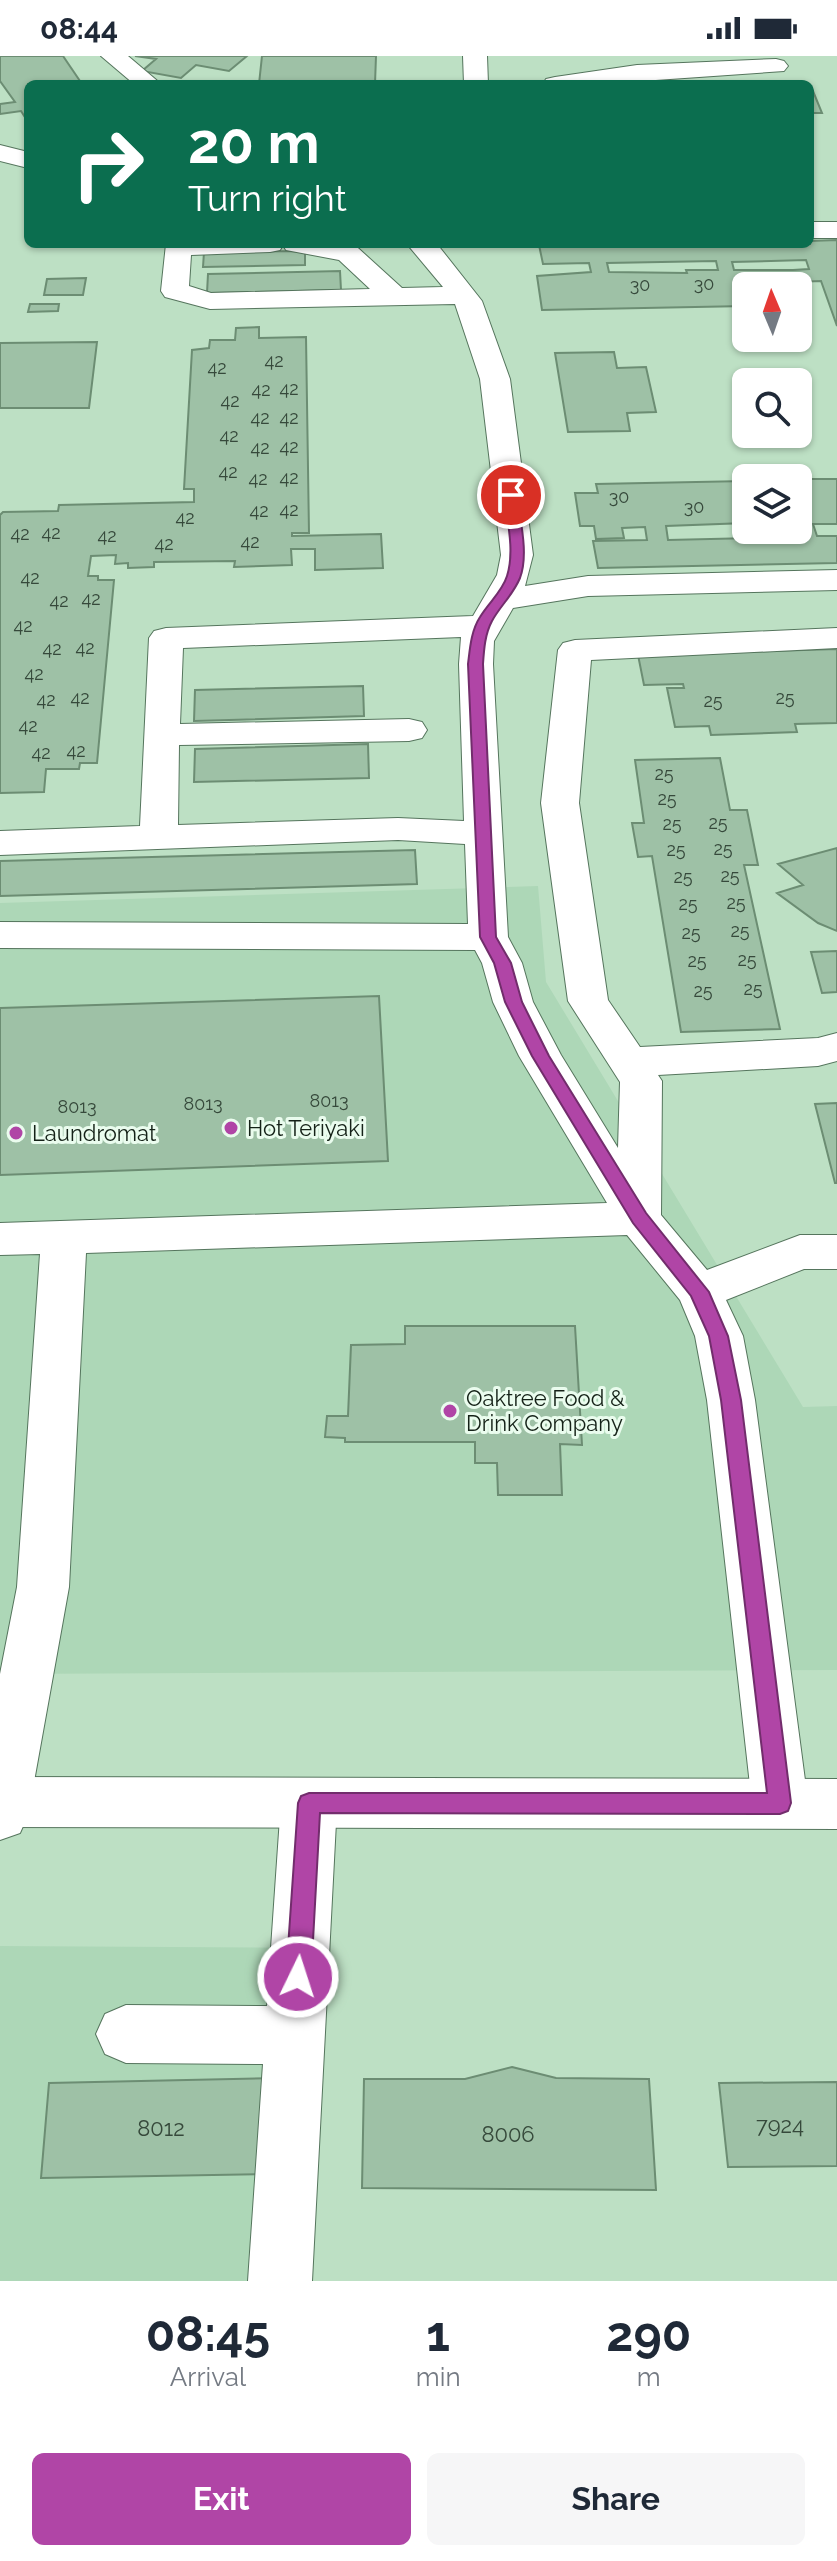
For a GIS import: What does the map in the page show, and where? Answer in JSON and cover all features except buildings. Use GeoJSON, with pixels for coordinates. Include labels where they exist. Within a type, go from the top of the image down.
{"type":"FeatureCollection","features":[{"type":"Feature","properties":{"kind":"street"},"geometry":{"type":"LineString","coordinates":[[113,56],[144,80]]}},
{"type":"Feature","properties":{"kind":"street"},"geometry":{"type":"LineString","coordinates":[[475,56],[476,80]]}},
{"type":"Feature","properties":{"kind":"street"},"geometry":{"type":"LineString","coordinates":[[575,80],[701,68],[776,66]]}},
{"type":"Feature","properties":{"kind":"street"},"geometry":{"type":"LineString","coordinates":[[0,153],[24,159]]}},
{"type":"Feature","properties":{"kind":"street"},"geometry":{"type":"LineString","coordinates":[[814,230],[837,230]]}},
{"type":"Feature","properties":{"kind":"street"},"geometry":{"type":"LineString","coordinates":[[178,248],[175,291],[210,301],[464,295]]}},
{"type":"Feature","properties":{"kind":"street"},"geometry":{"type":"LineString","coordinates":[[317,248],[348,254],[395,297]]}},
{"type":"Feature","properties":{"kind":"street"},"geometry":{"type":"LineString","coordinates":[[425,248],[464,295],[495,379],[517,555],[514,575],[477,641],[488,937],[502,963],[513,1002],[540,1056],[639,1218],[699,1292],[719,1336],[731,1400],[780,1803]]}},
{"type":"Feature","properties":{"kind":"street"},"geometry":{"type":"LineString","coordinates":[[159,837],[166,638],[492,613],[588,586],[837,580]]}},
{"type":"Feature","properties":{"kind":"street"},"geometry":{"type":"LineString","coordinates":[[639,1218],[641,1081],[588,1001],[560,803],[575,650],[837,638]]}},
{"type":"Feature","properties":{"kind":"street"},"geometry":{"type":"LineString","coordinates":[[161,735],[409,730]]}},
{"type":"Feature","properties":{"kind":"street"},"geometry":{"type":"LineString","coordinates":[[0,843],[398,829],[483,834]]}},
{"type":"Feature","properties":{"kind":"street"},"geometry":{"type":"LineString","coordinates":[[0,935],[488,937]]}},
{"type":"Feature","properties":{"kind":"street"},"geometry":{"type":"LineString","coordinates":[[628,1062],[818,1052],[837,1047]]}},
{"type":"Feature","properties":{"kind":"street"},"geometry":{"type":"LineString","coordinates":[[0,1239],[639,1218]]}},
{"type":"Feature","properties":{"kind":"street"},"geometry":{"type":"LineString","coordinates":[[64,1237],[43,1587],[1,1807],[309,1803],[837,1804]]}},
{"type":"Feature","properties":{"kind":"street"},"geometry":{"type":"LineString","coordinates":[[699,1292],[800,1252],[837,1252]]}},
{"type":"Feature","properties":{"kind":"street"},"geometry":{"type":"LineString","coordinates":[[280,2281],[309,1803]]}},
{"type":"Feature","properties":{"kind":"street"},"geometry":{"type":"LineString","coordinates":[[126,2034],[295,2035]]}},
{"type":"Feature","properties":{"kind":"shaded area"},"geometry":{"type":"Polygon","coordinates":[[[538,886],[546,982],[803,1407],[837,1406],[837,1670],[0,1674],[0,903],[538,886]]]}},
{"type":"Feature","properties":{"kind":"shaded area"},"geometry":{"type":"Polygon","coordinates":[[[0,1946],[321,1948],[308,2281],[0,2281],[0,1946]]]}},
{"type":"Feature","properties":{"kind":"place","name":"Hot Teriyaki"},"geometry":{"type":"Point","coordinates":[231,1128]}},
{"type":"Feature","properties":{"kind":"place","name":"Laundromat"},"geometry":{"type":"Point","coordinates":[16,1133]}},
{"type":"Feature","properties":{"kind":"place","name":"Oaktree Food & Drink Company"},"geometry":{"type":"Point","coordinates":[450,1411]}},
{"type":"Feature","properties":{"kind":"route"},"geometry":{"type":"LineString","coordinates":[[298,1977],[309,1803],[780,1803],[731,1400],[719,1336],[699,1292],[639,1218],[540,1056],[513,1002],[502,963],[488,937],[477,641],[486,618],[502,600],[514,575],[517,555],[511,495]]}}]}
